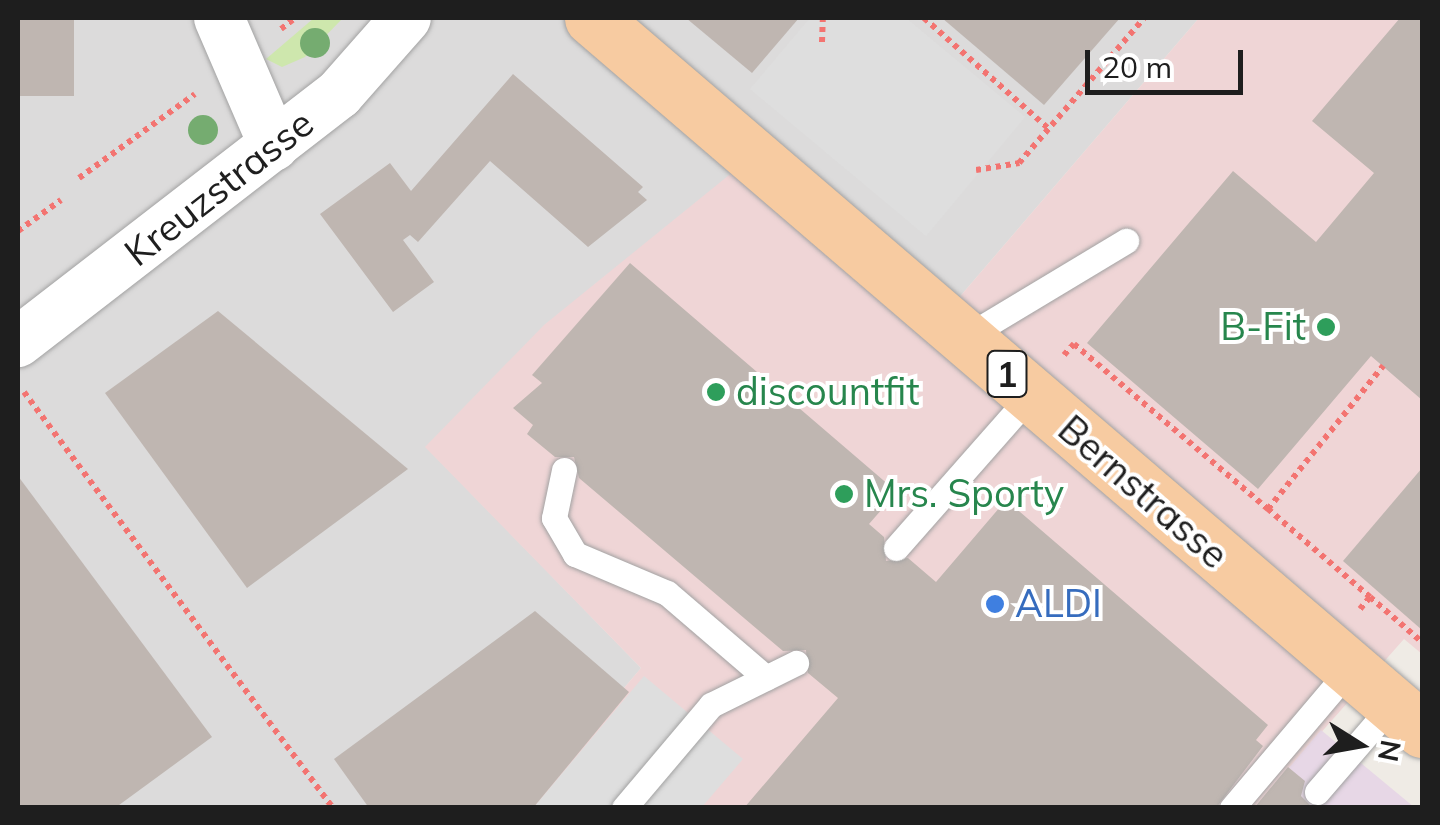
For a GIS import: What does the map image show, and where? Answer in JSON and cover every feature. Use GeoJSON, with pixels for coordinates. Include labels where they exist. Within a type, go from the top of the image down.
{"type":"FeatureCollection","features":[{"type":"Feature","properties":{"kind":"main road","name":"Bernstrasse"},"geometry":{"type":"LineString","coordinates":[[592,18],[1407,717]]}},
{"type":"Feature","properties":{"kind":"street"},"geometry":{"type":"LineString","coordinates":[[220,18],[274,146]]}},
{"type":"Feature","properties":{"kind":"street","name":"Kreuzstrasse"},"geometry":{"type":"LineString","coordinates":[[18,342],[339,94],[406,18]]}},
{"type":"Feature","properties":{"kind":"lane"},"geometry":{"type":"LineString","coordinates":[[966,338],[1126,241]]}},
{"type":"Feature","properties":{"kind":"lane"},"geometry":{"type":"LineString","coordinates":[[896,548],[1031,395]]}},
{"type":"Feature","properties":{"kind":"lane"},"geometry":{"type":"LineString","coordinates":[[564,470],[554,518],[575,554],[667,593],[766,678]]}},
{"type":"Feature","properties":{"kind":"lane"},"geometry":{"type":"LineString","coordinates":[[1232,808],[1339,659]]}},
{"type":"Feature","properties":{"kind":"lane"},"geometry":{"type":"LineString","coordinates":[[624,808],[712,705],[796,663]]}},
{"type":"Feature","properties":{"kind":"lane"},"geometry":{"type":"LineString","coordinates":[[1317,792],[1407,717]]}},
{"type":"Feature","properties":{"kind":"path"},"geometry":{"type":"LineString","coordinates":[[79,178],[295,18]]}},
{"type":"Feature","properties":{"kind":"path"},"geometry":{"type":"LineString","coordinates":[[822,42],[823,18]]}},
{"type":"Feature","properties":{"kind":"path"},"geometry":{"type":"LineString","coordinates":[[924,18],[1049,129]]}},
{"type":"Feature","properties":{"kind":"path"},"geometry":{"type":"LineString","coordinates":[[976,170],[1019,163],[1144,18]]}},
{"type":"Feature","properties":{"kind":"path"},"geometry":{"type":"LineString","coordinates":[[18,231],[61,200]]}},
{"type":"Feature","properties":{"kind":"path"},"geometry":{"type":"LineString","coordinates":[[1081,351],[1422,642]]}},
{"type":"Feature","properties":{"kind":"path"},"geometry":{"type":"LineString","coordinates":[[1268,508],[1382,366]]}},
{"type":"Feature","properties":{"kind":"path"},"geometry":{"type":"LineString","coordinates":[[18,383],[333,808]]}},
{"type":"Feature","properties":{"kind":"path"},"geometry":{"type":"LineString","coordinates":[[1339,659],[1370,597]]}},
{"type":"Feature","properties":{"kind":"shaded area"},"geometry":{"type":"Polygon","coordinates":[[[18,18],[1199,18],[957,300],[426,447],[641,668],[523,808],[18,807],[18,18]]]}},
{"type":"Feature","properties":{"kind":"shaded area"},"geometry":{"type":"Polygon","coordinates":[[[810,18],[906,18],[1025,117],[926,236],[750,89],[810,18]]]}},
{"type":"Feature","properties":{"kind":"shaded area"},"geometry":{"type":"Polygon","coordinates":[[[1199,18],[1422,18],[1422,654],[1404,639],[1255,807],[523,807],[641,668],[425,447],[544,325],[771,141],[957,300],[1199,18]]]}},
{"type":"Feature","properties":{"kind":"shaded area"},"geometry":{"type":"Polygon","coordinates":[[[644,676],[743,759],[702,807],[533,808],[644,676]]]}},
{"type":"Feature","properties":{"kind":"shaded area"},"geometry":{"type":"Polygon","coordinates":[[[1321,730],[1414,807],[1255,808],[1321,730]]]}},
{"type":"Feature","properties":{"kind":"green space"},"geometry":{"type":"Polygon","coordinates":[[[314,18],[343,18],[305,57],[282,67],[266,59],[314,18]]]}},
{"type":"Feature","properties":{"kind":"building"},"geometry":{"type":"Polygon","coordinates":[[[18,18],[74,18],[74,96],[18,96],[18,18]]]}},
{"type":"Feature","properties":{"kind":"building"},"geometry":{"type":"Polygon","coordinates":[[[686,18],[799,18],[752,73],[686,18]]]}},
{"type":"Feature","properties":{"kind":"building"},"geometry":{"type":"Polygon","coordinates":[[[942,18],[1120,18],[1044,105],[942,18]]]}},
{"type":"Feature","properties":{"kind":"building"},"geometry":{"type":"Polygon","coordinates":[[[1400,18],[1422,18],[1422,400],[1371,356],[1258,489],[1087,343],[1233,171],[1316,242],[1374,173],[1312,121],[1400,18]]]}},
{"type":"Feature","properties":{"kind":"building"},"geometry":{"type":"Polygon","coordinates":[[[513,74],[643,187],[638,192],[647,200],[588,247],[490,161],[418,242],[410,235],[403,240],[434,282],[393,312],[320,214],[390,163],[411,191],[513,74]]]}},
{"type":"Feature","properties":{"kind":"building"},"geometry":{"type":"Polygon","coordinates":[[[630,263],[897,492],[869,524],[884,537],[886,561],[908,558],[936,582],[1006,500],[1268,725],[1256,740],[1263,746],[1216,808],[744,808],[838,698],[808,673],[806,650],[783,651],[579,478],[574,457],[555,457],[527,434],[533,425],[513,408],[542,383],[532,375],[630,263]]]}},
{"type":"Feature","properties":{"kind":"building"},"geometry":{"type":"Polygon","coordinates":[[[218,311],[408,469],[247,588],[105,393],[218,311]]]}},
{"type":"Feature","properties":{"kind":"building"},"geometry":{"type":"Polygon","coordinates":[[[1422,468],[1422,630],[1343,561],[1422,468]]]}},
{"type":"Feature","properties":{"kind":"building"},"geometry":{"type":"Polygon","coordinates":[[[18,476],[212,737],[115,808],[18,808],[18,476]]]}},
{"type":"Feature","properties":{"kind":"building"},"geometry":{"type":"Polygon","coordinates":[[[535,611],[629,692],[533,808],[369,808],[334,759],[535,611]]]}},
{"type":"Feature","properties":{"kind":"building"},"geometry":{"type":"Polygon","coordinates":[[[1288,767],[1305,781],[1301,796],[1313,808],[1254,808],[1288,767]]]}},
{"type":"Feature","properties":{"kind":"place","name":"B-Fit"},"geometry":{"type":"Point","coordinates":[1326,327]}},
{"type":"Feature","properties":{"kind":"place","name":"discountfit"},"geometry":{"type":"Point","coordinates":[716,392]}},
{"type":"Feature","properties":{"kind":"place","name":"Mrs. Sporty"},"geometry":{"type":"Point","coordinates":[844,494]}},
{"type":"Feature","properties":{"kind":"place","name":"ALDI"},"geometry":{"type":"Point","coordinates":[995,604]}}]}
